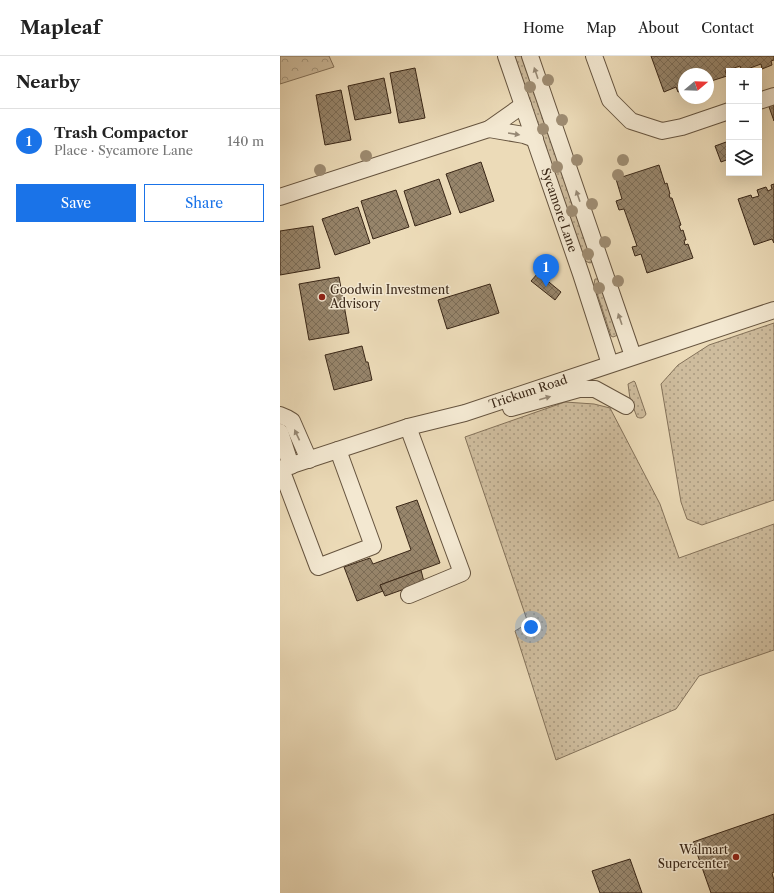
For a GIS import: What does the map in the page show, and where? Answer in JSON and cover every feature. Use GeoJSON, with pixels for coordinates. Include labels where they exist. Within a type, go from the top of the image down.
{"type":"FeatureCollection","features":[{"type":"Feature","properties":{"kind":"street","name":"Sycamore Lane"},"geometry":{"type":"LineString","coordinates":[[506,56],[581,274],[610,364]]}},
{"type":"Feature","properties":{"kind":"street","name":"Sycamore Lane"},"geometry":{"type":"LineString","coordinates":[[530,56],[633,356]]}},
{"type":"Feature","properties":{"kind":"street"},"geometry":{"type":"LineString","coordinates":[[594,56],[610,100],[631,121],[662,131],[682,128],[726,112]]}},
{"type":"Feature","properties":{"kind":"street"},"geometry":{"type":"LineString","coordinates":[[762,100],[774,96]]}},
{"type":"Feature","properties":{"kind":"street"},"geometry":{"type":"LineString","coordinates":[[280,197],[489,129],[523,105]]}},
{"type":"Feature","properties":{"kind":"street"},"geometry":{"type":"LineString","coordinates":[[489,129],[524,135],[535,139]]}},
{"type":"Feature","properties":{"kind":"street","name":"Trickum Road"},"geometry":{"type":"LineString","coordinates":[[284,468],[408,427],[467,412],[774,310]]}},
{"type":"Feature","properties":{"kind":"street"},"geometry":{"type":"LineString","coordinates":[[467,412],[483,416],[579,389],[595,389],[626,406]]}},
{"type":"Feature","properties":{"kind":"street"},"geometry":{"type":"LineString","coordinates":[[280,415],[292,422],[310,460]]}},
{"type":"Feature","properties":{"kind":"street"},"geometry":{"type":"LineString","coordinates":[[408,427],[462,573],[409,594]]}},
{"type":"Feature","properties":{"kind":"street"},"geometry":{"type":"LineString","coordinates":[[280,432],[284,468],[318,567],[373,546],[338,450]]}},
{"type":"Feature","properties":{"kind":"green space"},"geometry":{"type":"Polygon","coordinates":[[[280,56],[329,56],[334,67],[280,84],[280,56]]]}},
{"type":"Feature","properties":{"kind":"green space"},"geometry":{"type":"Polygon","coordinates":[[[514,56],[523,56],[592,262],[590,263],[585,261],[514,56]]]}},
{"type":"Feature","properties":{"kind":"green space"},"geometry":{"type":"Polygon","coordinates":[[[595,279],[600,279],[618,335],[613,337],[611,336],[594,284],[595,279]]]}},
{"type":"Feature","properties":{"kind":"green space"},"geometry":{"type":"Polygon","coordinates":[[[774,323],[774,500],[702,525],[687,519],[681,502],[661,384],[678,365],[709,345],[774,323]]]}},
{"type":"Feature","properties":{"kind":"green space"},"geometry":{"type":"Polygon","coordinates":[[[634,381],[646,414],[642,418],[637,417],[630,399],[628,384],[634,381]]]}},
{"type":"Feature","properties":{"kind":"green space"},"geometry":{"type":"Polygon","coordinates":[[[565,402],[594,404],[610,408],[660,504],[679,558],[774,524],[774,650],[699,676],[676,709],[556,760],[515,631],[528,623],[465,437],[565,402]]]}},
{"type":"Feature","properties":{"kind":"building"},"geometry":{"type":"Polygon","coordinates":[[[651,56],[774,56],[774,60],[771,61],[772,65],[762,69],[761,64],[750,68],[741,68],[740,66],[726,68],[726,76],[714,80],[714,68],[678,68],[678,92],[676,87],[664,92],[651,56]]]}},
{"type":"Feature","properties":{"kind":"building"},"geometry":{"type":"Polygon","coordinates":[[[415,68],[425,118],[399,123],[390,73],[415,68]]]}},
{"type":"Feature","properties":{"kind":"building"},"geometry":{"type":"Polygon","coordinates":[[[384,78],[391,113],[355,120],[348,86],[384,78]]]}},
{"type":"Feature","properties":{"kind":"building"},"geometry":{"type":"Polygon","coordinates":[[[341,90],[351,140],[325,145],[316,95],[341,90]]]}},
{"type":"Feature","properties":{"kind":"building"},"geometry":{"type":"Polygon","coordinates":[[[774,102],[774,121],[768,104],[774,102]]]}},
{"type":"Feature","properties":{"kind":"building"},"geometry":{"type":"Polygon","coordinates":[[[726,142],[726,160],[721,162],[715,146],[726,142]]]}},
{"type":"Feature","properties":{"kind":"building"},"geometry":{"type":"Polygon","coordinates":[[[481,162],[494,201],[460,213],[446,174],[481,162]]]}},
{"type":"Feature","properties":{"kind":"building"},"geometry":{"type":"Polygon","coordinates":[[[659,165],[665,184],[667,183],[670,198],[672,198],[681,225],[679,226],[681,231],[683,230],[686,240],[684,240],[685,245],[688,244],[693,258],[647,273],[641,254],[635,256],[632,247],[637,246],[624,209],[619,210],[616,201],[622,199],[616,179],[659,165]]]}},
{"type":"Feature","properties":{"kind":"building"},"geometry":{"type":"Polygon","coordinates":[[[439,179],[451,214],[415,226],[404,191],[439,179]]]}},
{"type":"Feature","properties":{"kind":"building"},"geometry":{"type":"Polygon","coordinates":[[[774,184],[774,243],[772,239],[754,245],[738,199],[751,195],[752,198],[759,196],[757,190],[766,187],[768,191],[772,189],[771,185],[774,184]]]}},
{"type":"Feature","properties":{"kind":"building"},"geometry":{"type":"Polygon","coordinates":[[[396,190],[409,227],[373,239],[361,201],[396,190]]]}},
{"type":"Feature","properties":{"kind":"building"},"geometry":{"type":"Polygon","coordinates":[[[358,207],[370,243],[335,255],[322,219],[358,207]]]}},
{"type":"Feature","properties":{"kind":"building"},"geometry":{"type":"Polygon","coordinates":[[[313,226],[320,268],[280,275],[280,231],[313,226]]]}},
{"type":"Feature","properties":{"kind":"building"},"geometry":{"type":"Polygon","coordinates":[[[538,273],[561,292],[555,300],[531,281],[538,273]]]}},
{"type":"Feature","properties":{"kind":"building"},"geometry":{"type":"Polygon","coordinates":[[[339,277],[349,333],[309,340],[299,284],[339,277]]]}},
{"type":"Feature","properties":{"kind":"building"},"geometry":{"type":"Polygon","coordinates":[[[490,284],[499,313],[447,329],[438,300],[490,284]]]}},
{"type":"Feature","properties":{"kind":"building"},"geometry":{"type":"Polygon","coordinates":[[[362,346],[366,362],[368,362],[372,380],[334,390],[325,355],[362,346]]]}},
{"type":"Feature","properties":{"kind":"building"},"geometry":{"type":"Polygon","coordinates":[[[417,500],[440,563],[380,585],[383,591],[357,601],[344,567],[370,558],[373,564],[411,550],[396,507],[417,500]]]}},
{"type":"Feature","properties":{"kind":"building"},"geometry":{"type":"Polygon","coordinates":[[[421,570],[424,582],[385,596],[380,585],[421,570]]]}},
{"type":"Feature","properties":{"kind":"building","name":"Walmart Supercenter"},"geometry":{"type":"Polygon","coordinates":[[[774,814],[774,872],[772,873],[774,880],[774,893],[711,893],[693,842],[774,814]]]}},
{"type":"Feature","properties":{"kind":"building","name":"Walmart Supercenter"},"geometry":{"type":"Polygon","coordinates":[[[630,859],[642,893],[600,893],[592,871],[630,859]]]}},
{"type":"Feature","properties":{"kind":"place","name":"Trash Compactor"},"geometry":{"type":"Point","coordinates":[546,287]}},
{"type":"Feature","properties":{"kind":"place","name":"Goodwin Investment Advisory"},"geometry":{"type":"Point","coordinates":[322,297]}},
{"type":"Feature","properties":{"kind":"place","name":"Walmart Supercenter"},"geometry":{"type":"Point","coordinates":[736,857]}}]}
